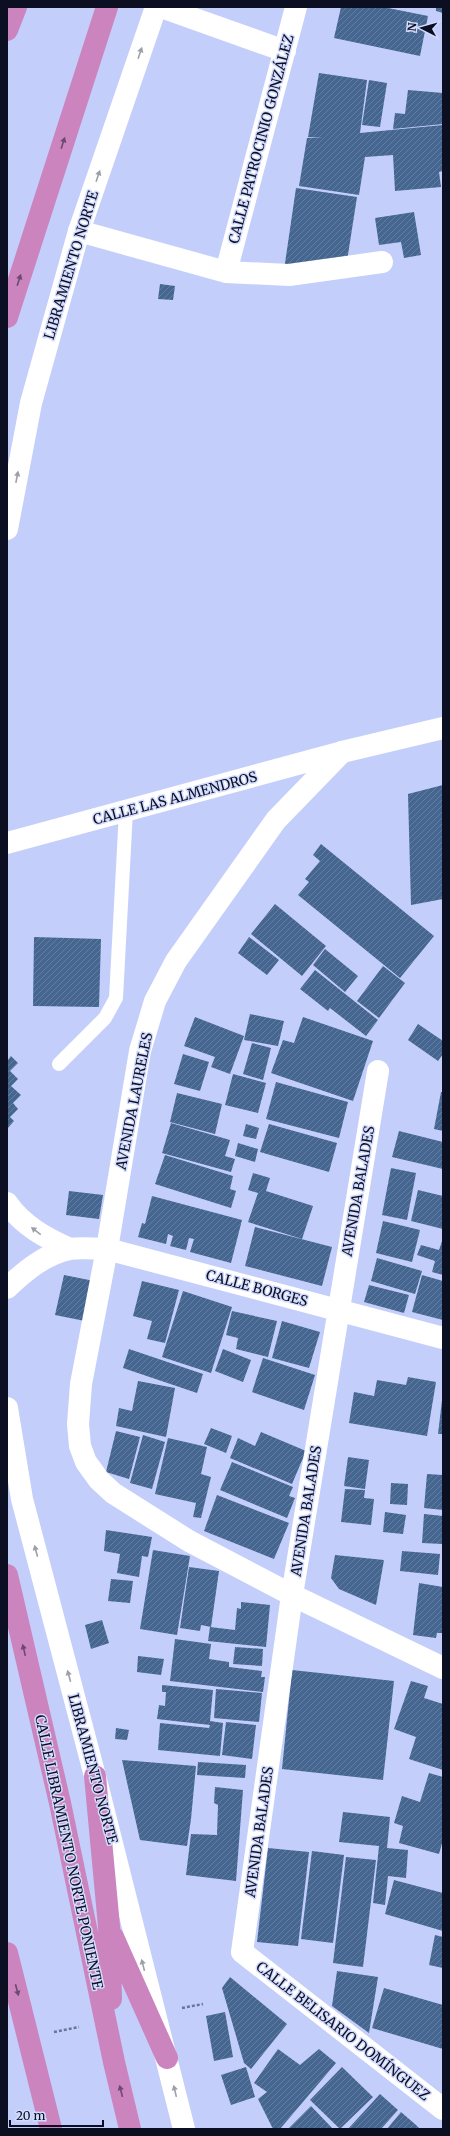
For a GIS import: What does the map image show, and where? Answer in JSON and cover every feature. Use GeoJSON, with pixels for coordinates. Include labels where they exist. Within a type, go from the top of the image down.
{"type":"FeatureCollection","features":[{"type":"Feature","properties":{"kind":"highway"},"geometry":{"type":"LineString","coordinates":[[7,30],[16,7]]}},
{"type":"Feature","properties":{"kind":"highway"},"geometry":{"type":"LineString","coordinates":[[7,317],[107,8]]}},
{"type":"Feature","properties":{"kind":"highway","name":"CALLE LIBRAMIENTO NORTE PONIENTE"},"geometry":{"type":"LineString","coordinates":[[7,1575],[60,1803],[114,2062],[130,2129]]}},
{"type":"Feature","properties":{"kind":"highway"},"geometry":{"type":"LineString","coordinates":[[95,1776],[108,1926],[114,2062]]}},
{"type":"Feature","properties":{"kind":"highway"},"geometry":{"type":"LineString","coordinates":[[60,1803],[108,1926],[167,2058]]}},
{"type":"Feature","properties":{"kind":"highway"},"geometry":{"type":"LineString","coordinates":[[7,1953],[39,2076],[51,2129]]}},
{"type":"Feature","properties":{"kind":"highway"},"geometry":{"type":"LineString","coordinates":[[7,2007],[39,2076]]}},
{"type":"Feature","properties":{"kind":"street","name":"LIBRAMIENTO NORTE"},"geometry":{"type":"LineString","coordinates":[[7,529],[31,403],[79,231],[156,7]]}},
{"type":"Feature","properties":{"kind":"street"},"geometry":{"type":"LineString","coordinates":[[161,7],[285,51]]}},
{"type":"Feature","properties":{"kind":"street","name":"CALLE PATROCINIO GONZÁLEZ"},"geometry":{"type":"LineString","coordinates":[[226,272],[296,7]]}},
{"type":"Feature","properties":{"kind":"street"},"geometry":{"type":"LineString","coordinates":[[79,231],[226,272],[289,275],[382,262]]}},
{"type":"Feature","properties":{"kind":"street","name":"CALLE LAS ALMENDROS"},"geometry":{"type":"LineString","coordinates":[[7,844],[342,752],[443,728]]}},
{"type":"Feature","properties":{"kind":"street","name":"AVENIDA LAURELES"},"geometry":{"type":"LineString","coordinates":[[342,752],[276,820],[176,961],[155,1001],[140,1051],[108,1249],[81,1384],[78,1424],[80,1446],[86,1462],[99,1480],[114,1493],[190,1541],[292,1595],[443,1668]]}},
{"type":"Feature","properties":{"kind":"street","name":"AVENIDA BALADES"},"geometry":{"type":"LineString","coordinates":[[242,1952],[292,1595],[378,1071]]}},
{"type":"Feature","properties":{"kind":"street","name":"CALLE BORGES"},"geometry":{"type":"LineString","coordinates":[[7,1203],[12,1211],[39,1234],[70,1250]]}},
{"type":"Feature","properties":{"kind":"street","name":"CALLE BORGES"},"geometry":{"type":"LineString","coordinates":[[7,1288],[23,1272],[45,1258],[70,1250],[108,1249],[443,1338]]}},
{"type":"Feature","properties":{"kind":"street","name":"LIBRAMIENTO NORTE"},"geometry":{"type":"LineString","coordinates":[[7,1408],[22,1499],[95,1776],[184,2129]]}},
{"type":"Feature","properties":{"kind":"street","name":"CALLE BELISARIO DOMÍNGUEZ"},"geometry":{"type":"LineString","coordinates":[[242,1952],[443,2109]]}},
{"type":"Feature","properties":{"kind":"lane"},"geometry":{"type":"LineString","coordinates":[[59,1064],[105,1018],[116,998],[126,811]]}},
{"type":"Feature","properties":{"kind":"building"},"geometry":{"type":"Polygon","coordinates":[[[341,7],[383,7],[428,16],[420,56],[334,38],[341,7]]]}},
{"type":"Feature","properties":{"kind":"building"},"geometry":{"type":"Polygon","coordinates":[[[436,7],[443,7],[443,13],[436,11],[436,7]]]}},
{"type":"Feature","properties":{"kind":"building"},"geometry":{"type":"Polygon","coordinates":[[[319,73],[367,80],[360,133],[443,125],[443,171],[439,172],[441,187],[395,191],[393,155],[365,157],[359,195],[299,186],[307,138],[323,137],[308,137],[319,73]]]}},
{"type":"Feature","properties":{"kind":"building"},"geometry":{"type":"Polygon","coordinates":[[[369,80],[387,83],[380,127],[362,125],[369,80]]]}},
{"type":"Feature","properties":{"kind":"building"},"geometry":{"type":"Polygon","coordinates":[[[408,90],[443,93],[443,124],[393,129],[395,113],[405,114],[408,90]]]}},
{"type":"Feature","properties":{"kind":"building"},"geometry":{"type":"Polygon","coordinates":[[[296,188],[357,197],[347,261],[284,270],[296,188]]]}},
{"type":"Feature","properties":{"kind":"building"},"geometry":{"type":"Polygon","coordinates":[[[414,212],[421,255],[404,258],[401,242],[379,245],[375,218],[414,212]]]}},
{"type":"Feature","properties":{"kind":"building"},"geometry":{"type":"Polygon","coordinates":[[[160,284],[175,286],[173,300],[158,299],[160,284]]]}},
{"type":"Feature","properties":{"kind":"building"},"geometry":{"type":"Polygon","coordinates":[[[443,785],[443,899],[411,905],[408,794],[443,785]]]}},
{"type":"Feature","properties":{"kind":"building"},"geometry":{"type":"Polygon","coordinates":[[[321,844],[434,936],[400,978],[298,895],[309,882],[305,879],[320,861],[313,855],[321,844]]]}},
{"type":"Feature","properties":{"kind":"building"},"geometry":{"type":"Polygon","coordinates":[[[275,904],[326,946],[302,976],[251,934],[275,904]]]}},
{"type":"Feature","properties":{"kind":"building"},"geometry":{"type":"Polygon","coordinates":[[[34,937],[101,939],[99,1007],[33,1006],[34,937]]]}},
{"type":"Feature","properties":{"kind":"building"},"geometry":{"type":"Polygon","coordinates":[[[249,937],[279,960],[267,975],[238,953],[249,937]]]}},
{"type":"Feature","properties":{"kind":"building"},"geometry":{"type":"Polygon","coordinates":[[[325,949],[358,976],[345,992],[313,965],[325,949]]]}},
{"type":"Feature","properties":{"kind":"building"},"geometry":{"type":"Polygon","coordinates":[[[383,966],[405,983],[379,1018],[357,1001],[383,966]]]}},
{"type":"Feature","properties":{"kind":"building"},"geometry":{"type":"Polygon","coordinates":[[[315,970],[378,1020],[366,1036],[330,1008],[328,1011],[300,989],[315,970]]]}},
{"type":"Feature","properties":{"kind":"building"},"geometry":{"type":"Polygon","coordinates":[[[250,1014],[284,1021],[278,1046],[244,1040],[250,1014]]]}},
{"type":"Feature","properties":{"kind":"building"},"geometry":{"type":"Polygon","coordinates":[[[195,1017],[244,1036],[230,1074],[211,1067],[215,1057],[184,1046],[195,1017]]]}},
{"type":"Feature","properties":{"kind":"building"},"geometry":{"type":"Polygon","coordinates":[[[303,1017],[373,1041],[353,1101],[271,1073],[283,1040],[294,1043],[303,1017]]]}},
{"type":"Feature","properties":{"kind":"building"},"geometry":{"type":"Polygon","coordinates":[[[418,1024],[443,1041],[443,1054],[438,1061],[408,1040],[418,1024]]]}},
{"type":"Feature","properties":{"kind":"building"},"geometry":{"type":"Polygon","coordinates":[[[252,1043],[271,1048],[263,1080],[243,1074],[252,1043]]]}},
{"type":"Feature","properties":{"kind":"building"},"geometry":{"type":"Polygon","coordinates":[[[183,1054],[209,1062],[200,1091],[174,1084],[183,1054]]]}},
{"type":"Feature","properties":{"kind":"building"},"geometry":{"type":"Polygon","coordinates":[[[11,1056],[18,1063],[10,1071],[18,1079],[11,1086],[21,1095],[13,1103],[18,1109],[10,1117],[14,1121],[7,1129],[7,1061],[11,1056]]]}},
{"type":"Feature","properties":{"kind":"building"},"geometry":{"type":"Polygon","coordinates":[[[233,1074],[266,1083],[258,1113],[225,1105],[233,1074]]]}},
{"type":"Feature","properties":{"kind":"building"},"geometry":{"type":"Polygon","coordinates":[[[276,1082],[348,1102],[339,1138],[266,1119],[276,1082]]]}},
{"type":"Feature","properties":{"kind":"building"},"geometry":{"type":"Polygon","coordinates":[[[441,1092],[443,1092],[443,1131],[434,1129],[441,1092]]]}},
{"type":"Feature","properties":{"kind":"building"},"geometry":{"type":"Polygon","coordinates":[[[177,1093],[222,1104],[215,1134],[170,1122],[177,1093]]]}},
{"type":"Feature","properties":{"kind":"building"},"geometry":{"type":"Polygon","coordinates":[[[171,1123],[230,1140],[225,1156],[235,1159],[231,1172],[162,1153],[171,1123]]]}},
{"type":"Feature","properties":{"kind":"building"},"geometry":{"type":"Polygon","coordinates":[[[246,1124],[259,1128],[256,1139],[243,1136],[246,1124]]]}},
{"type":"Feature","properties":{"kind":"building"},"geometry":{"type":"Polygon","coordinates":[[[269,1124],[337,1143],[329,1172],[260,1152],[269,1124]]]}},
{"type":"Feature","properties":{"kind":"building"},"geometry":{"type":"Polygon","coordinates":[[[399,1131],[443,1142],[443,1169],[392,1157],[399,1131]]]}},
{"type":"Feature","properties":{"kind":"building"},"geometry":{"type":"Polygon","coordinates":[[[238,1143],[258,1149],[255,1162],[235,1156],[238,1143]]]}},
{"type":"Feature","properties":{"kind":"building"},"geometry":{"type":"Polygon","coordinates":[[[165,1155],[233,1176],[230,1189],[236,1191],[231,1208],[155,1184],[165,1155]]]}},
{"type":"Feature","properties":{"kind":"building"},"geometry":{"type":"Polygon","coordinates":[[[391,1168],[416,1173],[407,1220],[382,1215],[391,1168]]]}},
{"type":"Feature","properties":{"kind":"building"},"geometry":{"type":"Polygon","coordinates":[[[253,1173],[270,1178],[266,1191],[313,1206],[302,1239],[248,1222],[258,1193],[248,1190],[253,1173]]]}},
{"type":"Feature","properties":{"kind":"building"},"geometry":{"type":"Polygon","coordinates":[[[418,1190],[443,1196],[443,1229],[411,1221],[418,1190]]]}},
{"type":"Feature","properties":{"kind":"building"},"geometry":{"type":"Polygon","coordinates":[[[69,1191],[103,1195],[99,1219],[66,1215],[69,1191]]]}},
{"type":"Feature","properties":{"kind":"building"},"geometry":{"type":"Polygon","coordinates":[[[152,1196],[242,1220],[231,1263],[190,1252],[194,1239],[189,1238],[186,1250],[170,1246],[173,1236],[168,1234],[166,1244],[138,1237],[142,1223],[145,1224],[152,1196]]]}},
{"type":"Feature","properties":{"kind":"building"},"geometry":{"type":"Polygon","coordinates":[[[383,1221],[420,1230],[412,1262],[376,1253],[383,1221]]]}},
{"type":"Feature","properties":{"kind":"building"},"geometry":{"type":"Polygon","coordinates":[[[255,1227],[332,1247],[322,1286],[245,1266],[255,1227]]]}},
{"type":"Feature","properties":{"kind":"building"},"geometry":{"type":"Polygon","coordinates":[[[443,1238],[443,1275],[432,1272],[435,1261],[417,1255],[421,1245],[439,1250],[443,1238]]]}},
{"type":"Feature","properties":{"kind":"building"},"geometry":{"type":"Polygon","coordinates":[[[377,1258],[422,1271],[415,1294],[371,1281],[377,1258]]]}},
{"type":"Feature","properties":{"kind":"building"},"geometry":{"type":"Polygon","coordinates":[[[64,1275],[94,1281],[85,1321],[55,1315],[64,1275]]]}},
{"type":"Feature","properties":{"kind":"building"},"geometry":{"type":"Polygon","coordinates":[[[422,1275],[443,1281],[443,1320],[412,1312],[422,1275]]]}},
{"type":"Feature","properties":{"kind":"building"},"geometry":{"type":"Polygon","coordinates":[[[142,1281],[179,1290],[165,1343],[147,1339],[152,1321],[133,1316],[142,1281]]]}},
{"type":"Feature","properties":{"kind":"building"},"geometry":{"type":"Polygon","coordinates":[[[369,1285],[409,1295],[404,1313],[364,1302],[369,1285]]]}},
{"type":"Feature","properties":{"kind":"building"},"geometry":{"type":"Polygon","coordinates":[[[183,1291],[232,1307],[211,1373],[162,1357],[183,1291]]]}},
{"type":"Feature","properties":{"kind":"building"},"geometry":{"type":"Polygon","coordinates":[[[232,1311],[277,1321],[268,1357],[236,1349],[238,1338],[226,1335],[232,1311]]]}},
{"type":"Feature","properties":{"kind":"building"},"geometry":{"type":"Polygon","coordinates":[[[282,1321],[320,1332],[309,1368],[272,1358],[282,1321]]]}},
{"type":"Feature","properties":{"kind":"building"},"geometry":{"type":"Polygon","coordinates":[[[129,1349],[203,1374],[197,1393],[123,1368],[129,1349]]]}},
{"type":"Feature","properties":{"kind":"building"},"geometry":{"type":"Polygon","coordinates":[[[223,1349],[251,1360],[243,1382],[215,1371],[223,1349]]]}},
{"type":"Feature","properties":{"kind":"building"},"geometry":{"type":"Polygon","coordinates":[[[263,1358],[315,1375],[304,1410],[252,1392],[263,1358]]]}},
{"type":"Feature","properties":{"kind":"building"},"geometry":{"type":"Polygon","coordinates":[[[408,1377],[436,1382],[427,1436],[349,1423],[354,1392],[374,1396],[377,1380],[406,1385],[408,1377]]]}},
{"type":"Feature","properties":{"kind":"building"},"geometry":{"type":"Polygon","coordinates":[[[138,1381],[175,1388],[166,1437],[116,1426],[119,1408],[132,1411],[138,1381]]]}},
{"type":"Feature","properties":{"kind":"building"},"geometry":{"type":"Polygon","coordinates":[[[442,1400],[443,1434],[438,1434],[442,1400]]]}},
{"type":"Feature","properties":{"kind":"building"},"geometry":{"type":"Polygon","coordinates":[[[211,1428],[232,1436],[226,1453],[204,1444],[211,1428]]]}},
{"type":"Feature","properties":{"kind":"building"},"geometry":{"type":"Polygon","coordinates":[[[116,1431],[140,1437],[129,1479],[106,1472],[116,1431]]]}},
{"type":"Feature","properties":{"kind":"building"},"geometry":{"type":"Polygon","coordinates":[[[261,1432],[306,1451],[292,1484],[230,1458],[238,1438],[255,1446],[261,1432]]]}},
{"type":"Feature","properties":{"kind":"building"},"geometry":{"type":"Polygon","coordinates":[[[143,1435],[165,1442],[152,1489],[130,1483],[143,1435]]]}},
{"type":"Feature","properties":{"kind":"building"},"geometry":{"type":"Polygon","coordinates":[[[168,1438],[207,1447],[201,1474],[211,1477],[201,1518],[193,1517],[196,1503],[155,1494],[168,1438]]]}},
{"type":"Feature","properties":{"kind":"building"},"geometry":{"type":"Polygon","coordinates":[[[348,1457],[369,1460],[365,1489],[344,1486],[348,1457]]]}},
{"type":"Feature","properties":{"kind":"building"},"geometry":{"type":"Polygon","coordinates":[[[232,1462],[293,1487],[289,1496],[295,1498],[287,1518],[220,1490],[232,1462]]]}},
{"type":"Feature","properties":{"kind":"building"},"geometry":{"type":"Polygon","coordinates":[[[427,1474],[443,1475],[443,1510],[424,1508],[427,1474]]]}},
{"type":"Feature","properties":{"kind":"building"},"geometry":{"type":"Polygon","coordinates":[[[391,1483],[408,1484],[407,1505],[390,1504],[391,1483]]]}},
{"type":"Feature","properties":{"kind":"building"},"geometry":{"type":"Polygon","coordinates":[[[345,1489],[365,1490],[364,1498],[374,1499],[371,1525],[341,1522],[345,1489]]]}},
{"type":"Feature","properties":{"kind":"building"},"geometry":{"type":"Polygon","coordinates":[[[217,1495],[289,1523],[274,1559],[204,1531],[217,1495]]]}},
{"type":"Feature","properties":{"kind":"building"},"geometry":{"type":"Polygon","coordinates":[[[385,1512],[406,1515],[403,1534],[383,1532],[385,1512]]]}},
{"type":"Feature","properties":{"kind":"building"},"geometry":{"type":"Polygon","coordinates":[[[424,1514],[443,1516],[443,1544],[422,1543],[424,1514]]]}},
{"type":"Feature","properties":{"kind":"building"},"geometry":{"type":"Polygon","coordinates":[[[106,1530],[152,1537],[148,1557],[142,1556],[139,1577],[117,1573],[120,1554],[104,1551],[106,1530]]]}},
{"type":"Feature","properties":{"kind":"building"},"geometry":{"type":"Polygon","coordinates":[[[153,1550],[190,1556],[177,1635],[140,1629],[153,1550]]]}},
{"type":"Feature","properties":{"kind":"building"},"geometry":{"type":"Polygon","coordinates":[[[402,1551],[440,1554],[438,1575],[400,1571],[402,1551]]]}},
{"type":"Feature","properties":{"kind":"building"},"geometry":{"type":"Polygon","coordinates":[[[335,1555],[384,1560],[376,1605],[339,1589],[331,1578],[335,1555]]]}},
{"type":"Feature","properties":{"kind":"building"},"geometry":{"type":"Polygon","coordinates":[[[189,1567],[219,1571],[211,1627],[201,1625],[200,1631],[180,1628],[189,1567]]]}},
{"type":"Feature","properties":{"kind":"building"},"geometry":{"type":"Polygon","coordinates":[[[111,1579],[133,1581],[130,1603],[108,1601],[111,1579]]]}},
{"type":"Feature","properties":{"kind":"building"},"geometry":{"type":"Polygon","coordinates":[[[419,1583],[443,1587],[443,1633],[437,1633],[436,1638],[413,1635],[419,1583]]]}},
{"type":"Feature","properties":{"kind":"building"},"geometry":{"type":"Polygon","coordinates":[[[241,1602],[270,1605],[266,1647],[208,1641],[210,1627],[235,1630],[237,1608],[241,1609],[241,1602]]]}},
{"type":"Feature","properties":{"kind":"building"},"geometry":{"type":"Polygon","coordinates":[[[102,1620],[109,1643],[91,1649],[85,1625],[102,1620]]]}},
{"type":"Feature","properties":{"kind":"building"},"geometry":{"type":"Polygon","coordinates":[[[175,1639],[211,1644],[209,1659],[229,1662],[229,1667],[262,1671],[261,1677],[265,1677],[263,1692],[170,1681],[175,1639]]]}},
{"type":"Feature","properties":{"kind":"building"},"geometry":{"type":"Polygon","coordinates":[[[235,1647],[263,1649],[262,1666],[233,1664],[235,1647]]]}},
{"type":"Feature","properties":{"kind":"building"},"geometry":{"type":"Polygon","coordinates":[[[138,1656],[164,1659],[161,1675],[137,1672],[138,1656]]]}},
{"type":"Feature","properties":{"kind":"building"},"geometry":{"type":"Polygon","coordinates":[[[292,1670],[394,1681],[383,1780],[282,1769],[292,1670]]]}},
{"type":"Feature","properties":{"kind":"building"},"geometry":{"type":"Polygon","coordinates":[[[411,1681],[428,1686],[424,1698],[443,1704],[443,1770],[409,1759],[416,1737],[394,1729],[411,1681]]]}},
{"type":"Feature","properties":{"kind":"building"},"geometry":{"type":"Polygon","coordinates":[[[162,1685],[213,1690],[210,1721],[223,1723],[220,1756],[158,1750],[160,1723],[209,1728],[210,1725],[157,1719],[159,1705],[165,1706],[166,1692],[162,1692],[162,1685]]]}},
{"type":"Feature","properties":{"kind":"building"},"geometry":{"type":"Polygon","coordinates":[[[216,1689],[262,1693],[259,1722],[214,1718],[216,1689]]]}},
{"type":"Feature","properties":{"kind":"building"},"geometry":{"type":"Polygon","coordinates":[[[226,1722],[256,1725],[252,1759],[222,1755],[226,1722]]]}},
{"type":"Feature","properties":{"kind":"building"},"geometry":{"type":"Polygon","coordinates":[[[116,1728],[129,1730],[127,1740],[115,1739],[116,1728]]]}},
{"type":"Feature","properties":{"kind":"building"},"geometry":{"type":"Polygon","coordinates":[[[122,1760],[196,1766],[187,1846],[140,1840],[122,1760]]]}},
{"type":"Feature","properties":{"kind":"building"},"geometry":{"type":"Polygon","coordinates":[[[198,1762],[246,1765],[245,1778],[197,1775],[198,1762]]]}},
{"type":"Feature","properties":{"kind":"building"},"geometry":{"type":"Polygon","coordinates":[[[429,1773],[443,1777],[443,1840],[439,1854],[399,1843],[403,1826],[394,1823],[402,1796],[420,1802],[429,1773]]]}},
{"type":"Feature","properties":{"kind":"building"},"geometry":{"type":"Polygon","coordinates":[[[215,1787],[243,1790],[236,1881],[186,1875],[191,1834],[217,1835],[218,1805],[214,1803],[215,1787]]]}},
{"type":"Feature","properties":{"kind":"building"},"geometry":{"type":"Polygon","coordinates":[[[343,1812],[390,1817],[387,1848],[408,1850],[406,1878],[388,1876],[385,1905],[373,1903],[379,1846],[339,1842],[343,1812]]]}},
{"type":"Feature","properties":{"kind":"building"},"geometry":{"type":"Polygon","coordinates":[[[268,1848],[309,1852],[298,1946],[257,1942],[268,1848]]]}},
{"type":"Feature","properties":{"kind":"building"},"geometry":{"type":"Polygon","coordinates":[[[312,1851],[344,1855],[333,1943],[301,1939],[312,1851]]]}},
{"type":"Feature","properties":{"kind":"building"},"geometry":{"type":"Polygon","coordinates":[[[346,1857],[376,1860],[363,1967],[333,1963],[346,1857]]]}},
{"type":"Feature","properties":{"kind":"building"},"geometry":{"type":"Polygon","coordinates":[[[394,1880],[443,1893],[443,1931],[385,1914],[394,1880]]]}},
{"type":"Feature","properties":{"kind":"building"},"geometry":{"type":"Polygon","coordinates":[[[435,1935],[443,1937],[443,1968],[429,1965],[435,1935]]]}},
{"type":"Feature","properties":{"kind":"building"},"geometry":{"type":"Polygon","coordinates":[[[337,1971],[378,1977],[369,2033],[332,2006],[337,1971]]]}},
{"type":"Feature","properties":{"kind":"building"},"geometry":{"type":"Polygon","coordinates":[[[230,1977],[287,2024],[251,2069],[244,2063],[222,1988],[230,1977]]]}},
{"type":"Feature","properties":{"kind":"building"},"geometry":{"type":"Polygon","coordinates":[[[384,1988],[443,2005],[443,2049],[372,2028],[384,1988]]]}},
{"type":"Feature","properties":{"kind":"building"},"geometry":{"type":"Polygon","coordinates":[[[225,2012],[233,2057],[214,2061],[206,2016],[225,2012]]]}},
{"type":"Feature","properties":{"kind":"building"},"geometry":{"type":"Polygon","coordinates":[[[278,2049],[300,2065],[319,2049],[336,2063],[280,2129],[273,2129],[258,2099],[267,2092],[254,2083],[278,2049]]]}},
{"type":"Feature","properties":{"kind":"building"},"geometry":{"type":"Polygon","coordinates":[[[246,2067],[255,2097],[231,2105],[221,2075],[246,2067]]]}},
{"type":"Feature","properties":{"kind":"building"},"geometry":{"type":"Polygon","coordinates":[[[342,2067],[373,2097],[340,2129],[310,2100],[342,2067]]]}},
{"type":"Feature","properties":{"kind":"building"},"geometry":{"type":"Polygon","coordinates":[[[380,2094],[398,2110],[381,2129],[348,2129],[380,2094]]]}},
{"type":"Feature","properties":{"kind":"building"},"geometry":{"type":"Polygon","coordinates":[[[311,2106],[333,2129],[288,2129],[311,2106]]]}},
{"type":"Feature","properties":{"kind":"building"},"geometry":{"type":"Polygon","coordinates":[[[401,2112],[416,2125],[420,2129],[387,2129],[401,2112]]]}}]}
